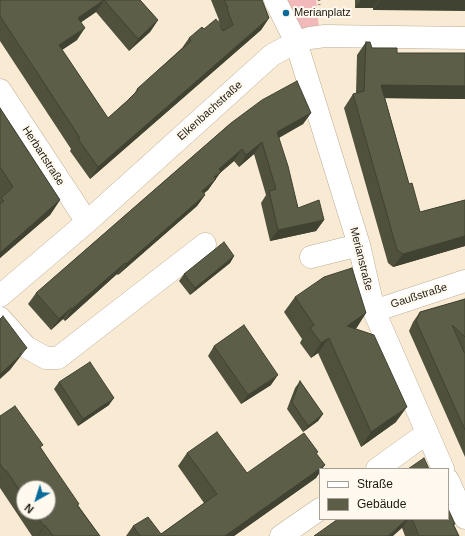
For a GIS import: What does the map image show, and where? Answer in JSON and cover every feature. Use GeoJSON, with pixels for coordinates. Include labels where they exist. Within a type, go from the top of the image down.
{"type":"FeatureCollection","features":[{"type":"Feature","properties":{"kind":"street"},"geometry":{"type":"LineString","coordinates":[[275,0],[296,42]]}},
{"type":"Feature","properties":{"kind":"street","name":"Elkenbachstraße"},"geometry":{"type":"LineString","coordinates":[[0,296],[87,222],[272,55],[296,42],[325,36],[465,38]]}},
{"type":"Feature","properties":{"kind":"street","name":"Merianstraße"},"geometry":{"type":"LineString","coordinates":[[296,42],[359,245],[374,311],[443,468]]}},
{"type":"Feature","properties":{"kind":"street","name":"Herbartstraße"},"geometry":{"type":"LineString","coordinates":[[0,90],[87,222]]}},
{"type":"Feature","properties":{"kind":"street"},"geometry":{"type":"LineString","coordinates":[[0,318],[26,347],[46,358],[58,358],[205,244]]}},
{"type":"Feature","properties":{"kind":"street"},"geometry":{"type":"LineString","coordinates":[[311,257],[359,245]]}},
{"type":"Feature","properties":{"kind":"street","name":"Gaußstraße"},"geometry":{"type":"LineString","coordinates":[[374,311],[465,281]]}},
{"type":"Feature","properties":{"kind":"street"},"geometry":{"type":"LineString","coordinates":[[378,468],[427,433]]}},
{"type":"Feature","properties":{"kind":"street"},"geometry":{"type":"LineString","coordinates":[[449,482],[465,518]]}},
{"type":"Feature","properties":{"kind":"street"},"geometry":{"type":"LineString","coordinates":[[282,536],[319,510]]}},
{"type":"Feature","properties":{"kind":"shaded area"},"geometry":{"type":"Polygon","coordinates":[[[284,0],[316,0],[319,27],[299,33],[284,0]]]}},
{"type":"Feature","properties":{"kind":"building"},"geometry":{"type":"Polygon","coordinates":[[[0,0],[104,0],[78,18],[85,28],[59,45],[108,118],[138,90],[137,89],[191,41],[189,38],[202,27],[204,29],[216,19],[223,31],[233,25],[224,0],[262,0],[269,18],[98,167],[78,139],[80,138],[0,16],[0,0]]]}},
{"type":"Feature","properties":{"kind":"building"},"geometry":{"type":"Polygon","coordinates":[[[104,0],[140,0],[158,20],[138,39],[104,0]]]}},
{"type":"Feature","properties":{"kind":"building"},"geometry":{"type":"Polygon","coordinates":[[[366,42],[370,42],[372,48],[397,48],[397,53],[465,53],[465,86],[381,85],[409,184],[412,183],[420,212],[465,200],[465,236],[403,254],[397,250],[353,94],[364,91],[366,42]]]}},
{"type":"Feature","properties":{"kind":"building"},"geometry":{"type":"Polygon","coordinates":[[[297,81],[311,113],[277,132],[288,166],[298,208],[319,200],[324,220],[278,230],[269,191],[276,189],[262,142],[246,155],[242,149],[219,169],[221,172],[214,177],[216,179],[202,191],[205,195],[126,264],[125,263],[59,319],[36,293],[231,123],[262,100],[297,81]]]}},
{"type":"Feature","properties":{"kind":"building"},"geometry":{"type":"Polygon","coordinates":[[[0,108],[60,200],[0,253],[0,204],[4,201],[1,198],[13,187],[0,167],[0,108]]]}},
{"type":"Feature","properties":{"kind":"building"},"geometry":{"type":"Polygon","coordinates":[[[224,242],[234,256],[195,288],[184,274],[224,242]]]}},
{"type":"Feature","properties":{"kind":"building"},"geometry":{"type":"Polygon","coordinates":[[[352,268],[366,313],[347,326],[374,335],[407,407],[371,432],[329,338],[321,343],[310,328],[314,325],[295,297],[324,277],[352,268]]]}},
{"type":"Feature","properties":{"kind":"building"},"geometry":{"type":"Polygon","coordinates":[[[465,299],[465,337],[452,325],[465,354],[465,430],[416,321],[420,312],[465,299]]]}},
{"type":"Feature","properties":{"kind":"building"},"geometry":{"type":"Polygon","coordinates":[[[3,316],[27,348],[0,374],[0,319],[3,316]]]}},
{"type":"Feature","properties":{"kind":"building"},"geometry":{"type":"Polygon","coordinates":[[[244,325],[278,375],[248,395],[214,346],[244,325]]]}},
{"type":"Feature","properties":{"kind":"building"},"geometry":{"type":"Polygon","coordinates":[[[90,362],[114,398],[83,419],[59,382],[90,362]]]}},
{"type":"Feature","properties":{"kind":"building"},"geometry":{"type":"Polygon","coordinates":[[[300,381],[323,414],[308,426],[292,402],[300,381]]]}},
{"type":"Feature","properties":{"kind":"building"},"geometry":{"type":"Polygon","coordinates":[[[15,406],[43,445],[40,447],[79,504],[77,505],[100,536],[53,536],[45,525],[44,526],[40,520],[56,520],[56,480],[16,480],[16,485],[0,464],[0,416],[15,406]]]}},
{"type":"Feature","properties":{"kind":"building"},"geometry":{"type":"Polygon","coordinates":[[[217,432],[247,473],[304,433],[318,452],[316,453],[325,465],[225,536],[140,536],[133,526],[148,517],[161,534],[217,494],[187,453],[217,432]]]}},
{"type":"Feature","properties":{"kind":"building"},"geometry":{"type":"Polygon","coordinates":[[[424,458],[429,468],[409,468],[424,458]]]}},
{"type":"Feature","properties":{"kind":"building"},"geometry":{"type":"Polygon","coordinates":[[[449,511],[459,536],[419,536],[412,520],[449,520],[449,511]]]}},
{"type":"Feature","properties":{"kind":"building"},"geometry":{"type":"Polygon","coordinates":[[[337,520],[406,520],[388,536],[314,536],[337,520]]]}},
{"type":"Feature","properties":{"kind":"place","name":"Merianplatz"},"geometry":{"type":"Point","coordinates":[286,13]}}]}
